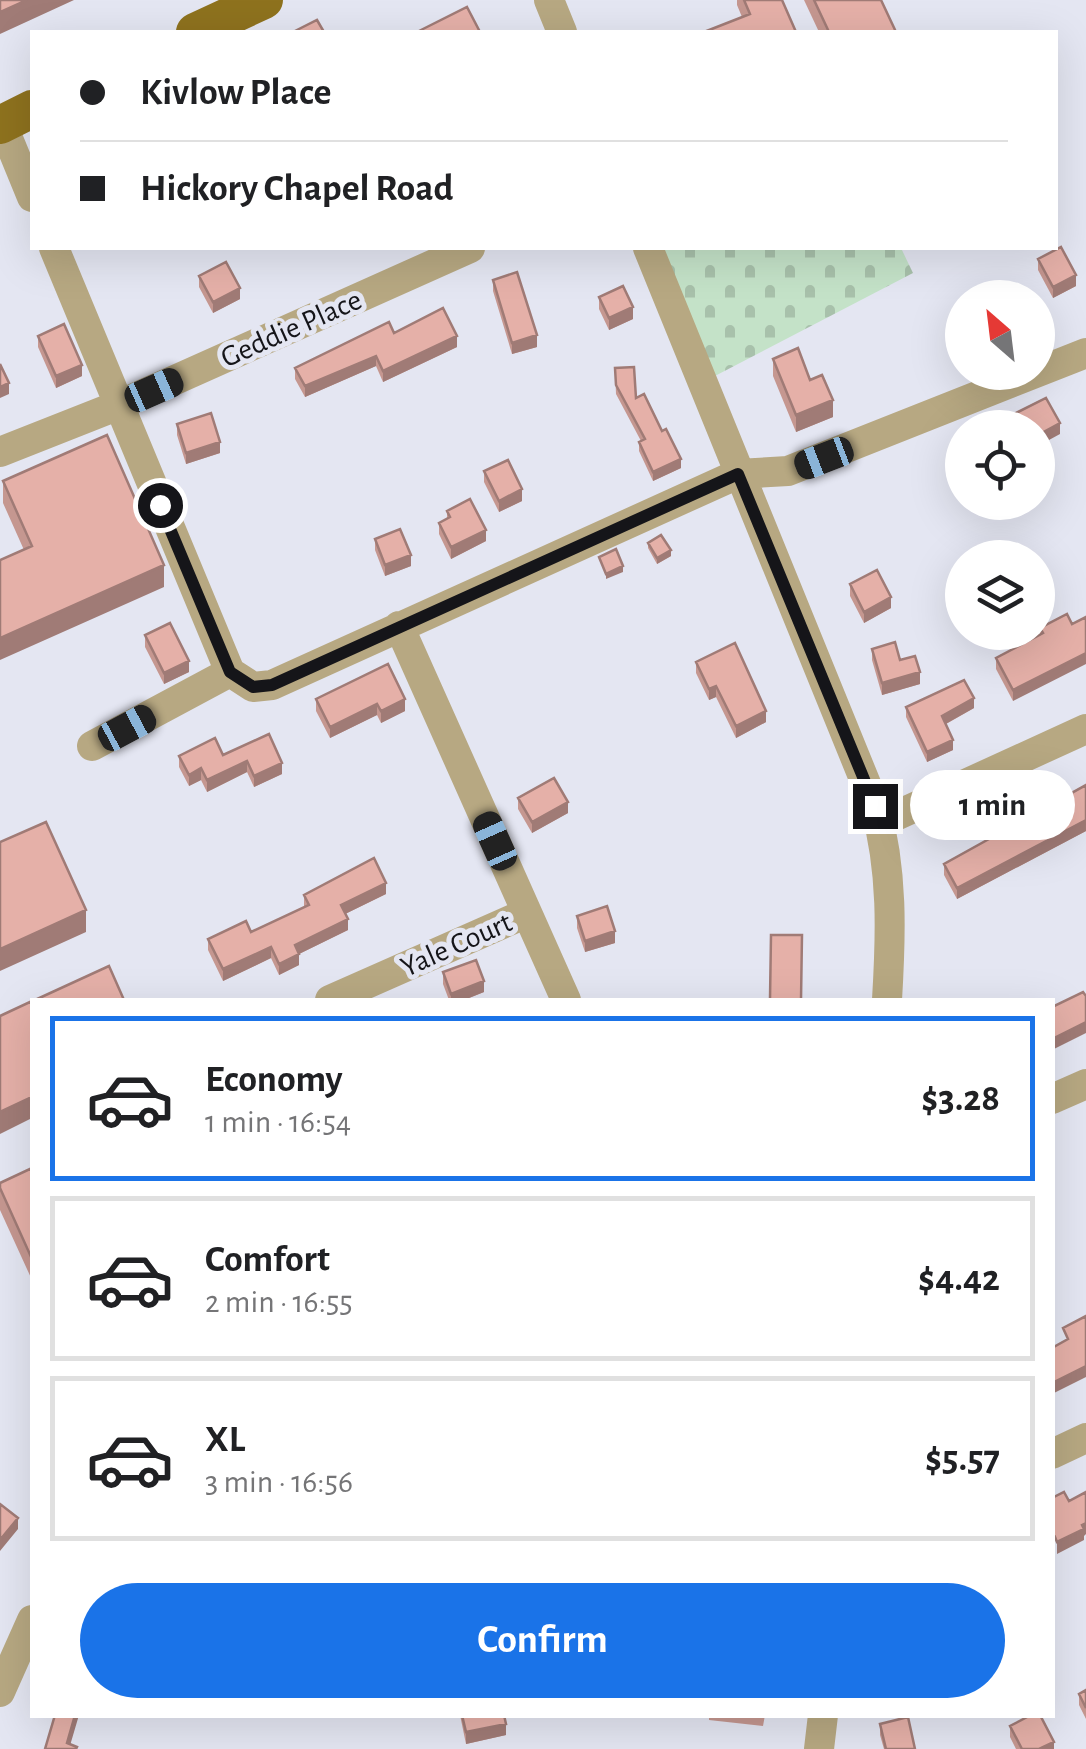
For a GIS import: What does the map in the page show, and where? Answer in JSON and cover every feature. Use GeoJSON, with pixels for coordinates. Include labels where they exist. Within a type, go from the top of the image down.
{"type":"FeatureCollection","features":[{"type":"Feature","properties":{"kind":"main road"},"geometry":{"type":"LineString","coordinates":[[199,30],[264,0]]}},
{"type":"Feature","properties":{"kind":"street"},"geometry":{"type":"LineString","coordinates":[[549,0],[561,30]]}},
{"type":"Feature","properties":{"kind":"street"},"geometry":{"type":"LineString","coordinates":[[12,119],[30,189]]}},
{"type":"Feature","properties":{"kind":"street"},"geometry":{"type":"LineString","coordinates":[[55,250],[230,672],[253,687],[272,685],[738,474],[788,471],[1086,352]]}},
{"type":"Feature","properties":{"kind":"street","name":"Geddie Place"},"geometry":{"type":"LineString","coordinates":[[0,452],[119,406],[466,250]]}},
{"type":"Feature","properties":{"kind":"street"},"geometry":{"type":"LineString","coordinates":[[649,250],[880,823],[888,859],[891,937],[887,998]]}},
{"type":"Feature","properties":{"kind":"street"},"geometry":{"type":"LineString","coordinates":[[399,626],[565,998]]}},
{"type":"Feature","properties":{"kind":"street"},"geometry":{"type":"LineString","coordinates":[[92,746],[230,672]]}},
{"type":"Feature","properties":{"kind":"street"},"geometry":{"type":"LineString","coordinates":[[880,823],[1086,729]]}},
{"type":"Feature","properties":{"kind":"street","name":"Yale Court"},"geometry":{"type":"LineString","coordinates":[[335,998],[527,913]]}},
{"type":"Feature","properties":{"kind":"street"},"geometry":{"type":"LineString","coordinates":[[1055,1098],[1086,1084]]}},
{"type":"Feature","properties":{"kind":"street"},"geometry":{"type":"LineString","coordinates":[[1055,1453],[1086,1438]]}},
{"type":"Feature","properties":{"kind":"street"},"geometry":{"type":"LineString","coordinates":[[0,1692],[30,1624]]}},
{"type":"Feature","properties":{"kind":"street"},"geometry":{"type":"LineString","coordinates":[[819,1749],[823,1718]]}},
{"type":"Feature","properties":{"kind":"green space"},"geometry":{"type":"Polygon","coordinates":[[[662,250],[902,250],[913,273],[713,377],[662,250]]]}},
{"type":"Feature","properties":{"kind":"building"},"geometry":{"type":"Polygon","coordinates":[[[0,0],[27,0],[0,12],[0,0]]]}},
{"type":"Feature","properties":{"kind":"building"},"geometry":{"type":"Polygon","coordinates":[[[744,0],[782,0],[795,30],[709,30],[750,14],[744,0]]]}},
{"type":"Feature","properties":{"kind":"building"},"geometry":{"type":"Polygon","coordinates":[[[814,0],[881,0],[895,30],[828,30],[814,0]]]}},
{"type":"Feature","properties":{"kind":"building"},"geometry":{"type":"Polygon","coordinates":[[[467,7],[479,30],[421,30],[467,7]]]}},
{"type":"Feature","properties":{"kind":"building"},"geometry":{"type":"Polygon","coordinates":[[[317,20],[323,30],[297,30],[317,20]]]}},
{"type":"Feature","properties":{"kind":"building"},"geometry":{"type":"Polygon","coordinates":[[[1061,247],[1076,275],[1055,286],[1055,280],[1049,280],[1038,259],[1061,247]]]}},
{"type":"Feature","properties":{"kind":"building"},"geometry":{"type":"Polygon","coordinates":[[[226,262],[240,288],[213,302],[199,276],[226,262]]]}},
{"type":"Feature","properties":{"kind":"building"},"geometry":{"type":"Polygon","coordinates":[[[517,272],[537,335],[512,343],[493,280],[517,272]]]}},
{"type":"Feature","properties":{"kind":"building"},"geometry":{"type":"Polygon","coordinates":[[[623,286],[633,307],[609,318],[599,297],[623,286]]]}},
{"type":"Feature","properties":{"kind":"building"},"geometry":{"type":"Polygon","coordinates":[[[443,308],[457,336],[383,371],[376,356],[305,386],[295,368],[389,322],[394,333],[443,308]]]}},
{"type":"Feature","properties":{"kind":"building"},"geometry":{"type":"Polygon","coordinates":[[[64,324],[82,365],[56,376],[38,336],[64,324]]]}},
{"type":"Feature","properties":{"kind":"building"},"geometry":{"type":"Polygon","coordinates":[[[798,348],[810,380],[822,375],[833,400],[796,415],[773,359],[798,348]]]}},
{"type":"Feature","properties":{"kind":"building"},"geometry":{"type":"Polygon","coordinates":[[[0,364],[9,383],[0,387],[0,364]]]}},
{"type":"Feature","properties":{"kind":"building"},"geometry":{"type":"Polygon","coordinates":[[[634,367],[636,398],[644,394],[681,459],[653,472],[639,442],[645,439],[616,385],[615,368],[634,367]]]}},
{"type":"Feature","properties":{"kind":"building"},"geometry":{"type":"Polygon","coordinates":[[[1046,398],[1053,410],[1022,410],[1046,398]]]}},
{"type":"Feature","properties":{"kind":"building"},"geometry":{"type":"Polygon","coordinates":[[[211,413],[220,442],[186,453],[177,424],[211,413]]]}},
{"type":"Feature","properties":{"kind":"building"},"geometry":{"type":"Polygon","coordinates":[[[107,435],[164,565],[0,638],[0,560],[32,546],[3,481],[107,435]]]}},
{"type":"Feature","properties":{"kind":"building"},"geometry":{"type":"Polygon","coordinates":[[[508,460],[522,489],[499,501],[484,471],[508,460]]]}},
{"type":"Feature","properties":{"kind":"building"},"geometry":{"type":"Polygon","coordinates":[[[470,499],[486,530],[451,547],[439,523],[450,517],[447,511],[470,499]]]}},
{"type":"Feature","properties":{"kind":"building"},"geometry":{"type":"Polygon","coordinates":[[[400,529],[411,555],[385,565],[375,539],[400,529]]]}},
{"type":"Feature","properties":{"kind":"building"},"geometry":{"type":"Polygon","coordinates":[[[661,535],[671,550],[657,558],[648,543],[661,535]]]}},
{"type":"Feature","properties":{"kind":"building"},"geometry":{"type":"Polygon","coordinates":[[[616,549],[623,566],[606,574],[599,557],[616,549]]]}},
{"type":"Feature","properties":{"kind":"building"},"geometry":{"type":"Polygon","coordinates":[[[877,570],[891,597],[864,612],[850,584],[877,570]]]}},
{"type":"Feature","properties":{"kind":"building"},"geometry":{"type":"Polygon","coordinates":[[[1067,614],[1072,624],[1086,617],[1086,653],[1013,690],[996,658],[1011,650],[1055,650],[1055,620],[1067,614]]]}},
{"type":"Feature","properties":{"kind":"building"},"geometry":{"type":"Polygon","coordinates":[[[170,623],[189,661],[164,673],[145,635],[170,623]]]}},
{"type":"Feature","properties":{"kind":"building"},"geometry":{"type":"Polygon","coordinates":[[[895,642],[900,660],[915,656],[920,672],[882,683],[872,649],[895,642]]]}},
{"type":"Feature","properties":{"kind":"building"},"geometry":{"type":"Polygon","coordinates":[[[735,643],[766,711],[736,726],[716,686],[709,689],[696,662],[735,643]]]}},
{"type":"Feature","properties":{"kind":"building"},"geometry":{"type":"Polygon","coordinates":[[[388,664],[405,699],[381,711],[377,704],[330,727],[316,699],[388,664]]]}},
{"type":"Feature","properties":{"kind":"building"},"geometry":{"type":"Polygon","coordinates":[[[964,680],[974,698],[942,716],[953,740],[927,752],[906,707],[964,680]]]}},
{"type":"Feature","properties":{"kind":"building"},"geometry":{"type":"Polygon","coordinates":[[[269,734],[282,763],[254,776],[247,761],[207,780],[201,768],[189,775],[179,756],[215,738],[223,755],[269,734]]]}},
{"type":"Feature","properties":{"kind":"building"},"geometry":{"type":"Polygon","coordinates":[[[554,778],[568,802],[532,822],[518,798],[554,778]]]}},
{"type":"Feature","properties":{"kind":"building"},"geometry":{"type":"Polygon","coordinates":[[[1086,785],[1086,820],[957,888],[944,864],[1086,785]]]}},
{"type":"Feature","properties":{"kind":"building"},"geometry":{"type":"Polygon","coordinates":[[[46,822],[86,910],[0,949],[0,842],[46,822]]]}},
{"type":"Feature","properties":{"kind":"building"},"geometry":{"type":"Polygon","coordinates":[[[374,858],[386,883],[341,905],[348,919],[295,945],[299,954],[279,964],[271,947],[223,969],[208,939],[246,921],[251,932],[309,905],[304,895],[374,858]]]}},
{"type":"Feature","properties":{"kind":"building"},"geometry":{"type":"Polygon","coordinates":[[[607,906],[615,931],[585,941],[577,916],[607,906]]]}},
{"type":"Feature","properties":{"kind":"building"},"geometry":{"type":"Polygon","coordinates":[[[771,935],[802,935],[801,998],[770,998],[771,935]]]}},
{"type":"Feature","properties":{"kind":"building"},"geometry":{"type":"Polygon","coordinates":[[[476,960],[484,981],[451,994],[443,972],[476,960]]]}},
{"type":"Feature","properties":{"kind":"building"},"geometry":{"type":"Polygon","coordinates":[[[109,966],[123,998],[39,998],[109,966]]]}},
{"type":"Feature","properties":{"kind":"building"},"geometry":{"type":"Polygon","coordinates":[[[1083,992],[1086,1022],[1055,1038],[1055,1006],[1083,992]]]}},
{"type":"Feature","properties":{"kind":"building"},"geometry":{"type":"Polygon","coordinates":[[[30,1002],[30,1098],[0,1112],[0,1016],[30,1002]]]}},
{"type":"Feature","properties":{"kind":"building"},"geometry":{"type":"Polygon","coordinates":[[[30,1169],[30,1255],[0,1188],[0,1183],[30,1169]]]}},
{"type":"Feature","properties":{"kind":"building"},"geometry":{"type":"Polygon","coordinates":[[[1086,1316],[1086,1366],[1055,1382],[1055,1346],[1068,1339],[1063,1328],[1086,1316]]]}},
{"type":"Feature","properties":{"kind":"building"},"geometry":{"type":"Polygon","coordinates":[[[1064,1492],[1069,1501],[1086,1492],[1084,1529],[1057,1542],[1055,1537],[1055,1496],[1064,1492]]]}},
{"type":"Feature","properties":{"kind":"building"},"geometry":{"type":"Polygon","coordinates":[[[0,1504],[18,1518],[0,1540],[0,1504]]]}},
{"type":"Feature","properties":{"kind":"building"},"geometry":{"type":"Polygon","coordinates":[[[1086,1690],[1086,1708],[1079,1694],[1086,1690]]]}},
{"type":"Feature","properties":{"kind":"building"},"geometry":{"type":"Polygon","coordinates":[[[54,1718],[74,1718],[67,1743],[76,1749],[45,1749],[54,1718]]]}},
{"type":"Feature","properties":{"kind":"building"},"geometry":{"type":"Polygon","coordinates":[[[463,1718],[505,1718],[506,1724],[466,1732],[463,1718]]]}},
{"type":"Feature","properties":{"kind":"building"},"geometry":{"type":"Polygon","coordinates":[[[908,1718],[915,1749],[886,1749],[880,1724],[908,1718]]]}},
{"type":"Feature","properties":{"kind":"building"},"geometry":{"type":"Polygon","coordinates":[[[1025,1718],[1042,1718],[1054,1742],[1039,1749],[1022,1749],[1010,1726],[1025,1718]]]}},
{"type":"Feature","properties":{"kind":"route"},"geometry":{"type":"LineString","coordinates":[[160,505],[230,672],[253,687],[272,685],[738,474],[875,806]]}}]}
